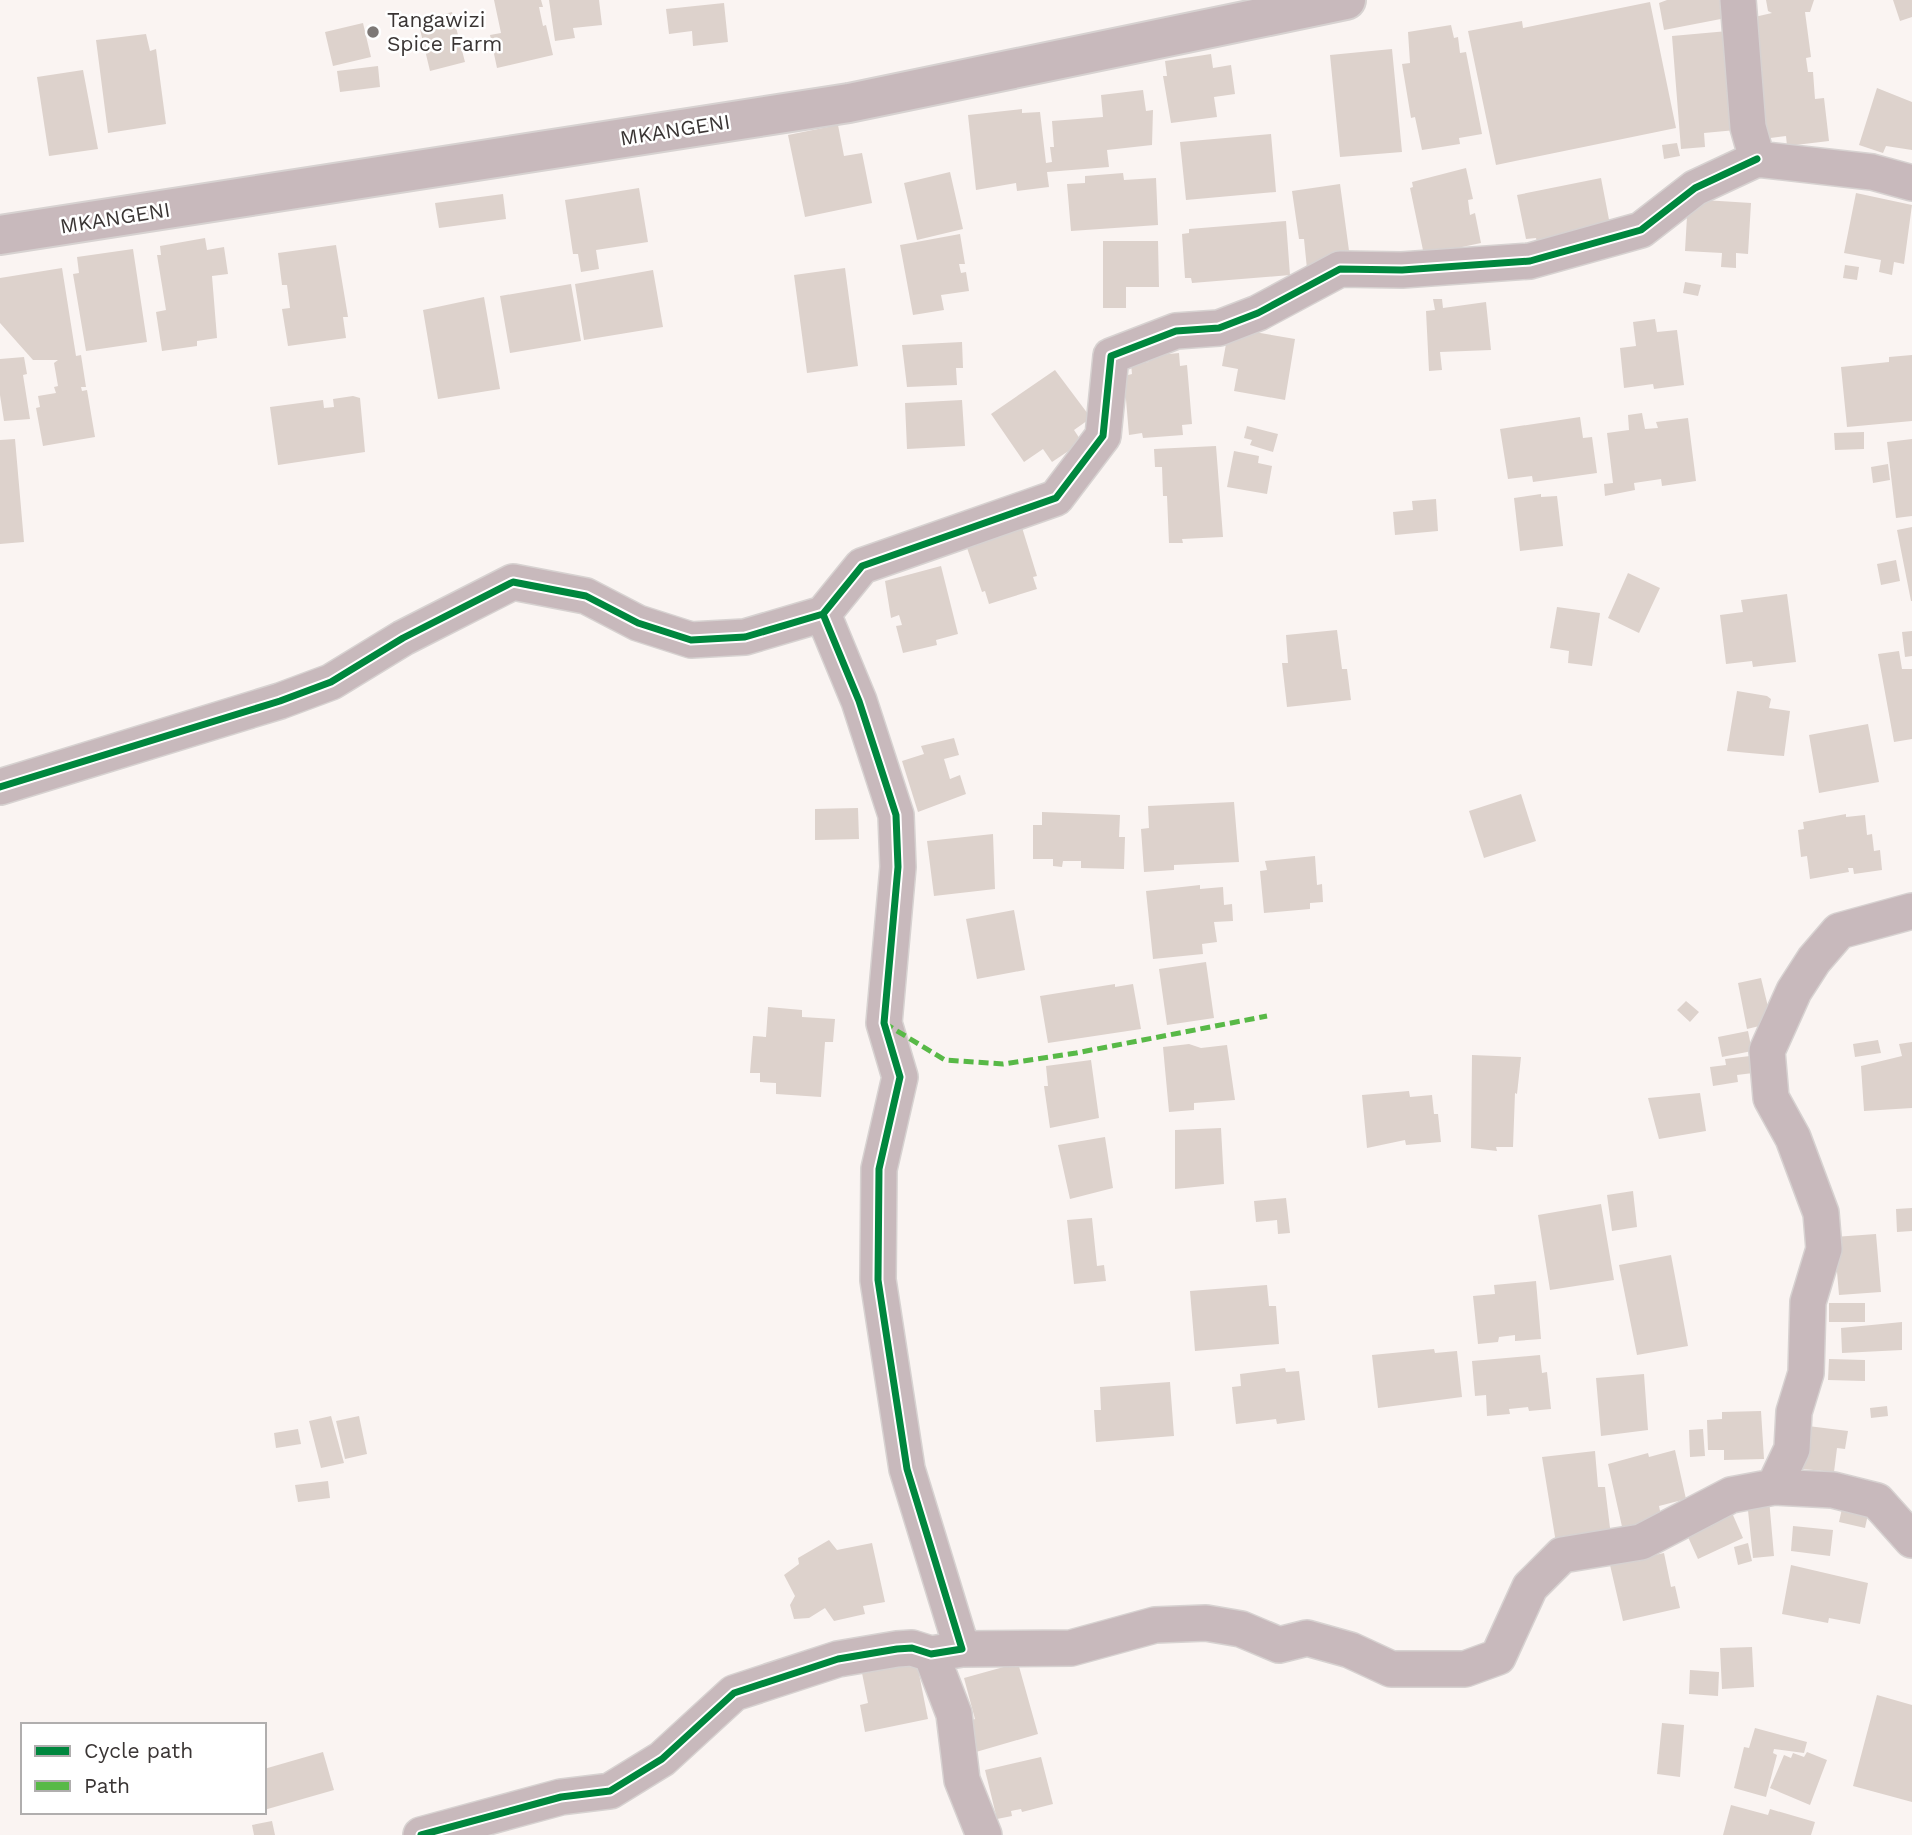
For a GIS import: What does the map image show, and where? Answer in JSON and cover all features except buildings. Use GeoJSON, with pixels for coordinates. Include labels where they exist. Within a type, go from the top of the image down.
{"type":"FeatureCollection","features":[{"type":"Feature","properties":{"kind":"street","name":"MKANGENI"},"geometry":{"type":"LineString","coordinates":[[0,235],[849,103],[1346,0]]}},
{"type":"Feature","properties":{"kind":"street"},"geometry":{"type":"LineString","coordinates":[[1738,0],[1748,127],[1757,159]]}},
{"type":"Feature","properties":{"kind":"street"},"geometry":{"type":"LineString","coordinates":[[0,787],[280,701],[331,682],[403,638],[513,582],[586,596],[638,624],[691,639],[745,637],[823,614],[862,566],[1056,498],[1103,436],[1111,356],[1175,331],[1229,324],[1258,313],[1340,269],[1402,270],[1530,261],[1641,230],[1695,188],[1757,159],[1872,172],[1912,183]]}},
{"type":"Feature","properties":{"kind":"street"},"geometry":{"type":"LineString","coordinates":[[823,614],[859,701],[896,815],[898,867],[884,1023],[900,1077],[879,1169],[878,1280],[907,1469],[946,1651],[962,1780],[984,1835]]}},
{"type":"Feature","properties":{"kind":"street"},"geometry":{"type":"LineString","coordinates":[[1774,1487],[1792,1449],[1794,1412],[1806,1373],[1808,1302],[1824,1249],[1821,1213],[1793,1138],[1771,1098],[1767,1051],[1794,991],[1814,960],[1839,931],[1912,911]]}},
{"type":"Feature","properties":{"kind":"street"},"geometry":{"type":"LineString","coordinates":[[421,1835],[561,1797],[610,1791],[662,1759],[734,1693],[838,1659],[912,1648],[946,1651],[1072,1648],[1155,1625],[1206,1623],[1241,1629],[1279,1645],[1307,1638],[1350,1650],[1391,1669],[1465,1670],[1498,1657],[1531,1587],[1562,1555],[1641,1542],[1731,1495],[1774,1487],[1833,1490],[1877,1501],[1912,1540]]}},
{"type":"Feature","properties":{"kind":"marked path"},"geometry":{"type":"LineString","coordinates":[[884,1023],[945,1060],[1003,1064],[1076,1053],[1267,1016]]}},
{"type":"Feature","properties":{"kind":"cycle path"},"geometry":{"type":"LineString","coordinates":[[0,787],[280,701],[331,682],[403,638],[513,582],[586,596],[638,623],[691,640],[745,637],[823,614],[862,566],[1056,498],[1103,436],[1111,356],[1176,331],[1219,328],[1258,313],[1340,269],[1402,270],[1530,261],[1641,230],[1695,188],[1757,159]]}},
{"type":"Feature","properties":{"kind":"cycle path"},"geometry":{"type":"LineString","coordinates":[[421,1835],[561,1797],[610,1791],[662,1759],[734,1693],[838,1659],[897,1649],[912,1648],[931,1654],[962,1649],[907,1469],[878,1280],[879,1169],[900,1077],[884,1023],[898,867],[896,815],[859,701],[823,614]]}},
{"type":"Feature","properties":{"kind":"place","name":"Tangawizi Spice Farm"},"geometry":{"type":"Point","coordinates":[373,32]}}]}
